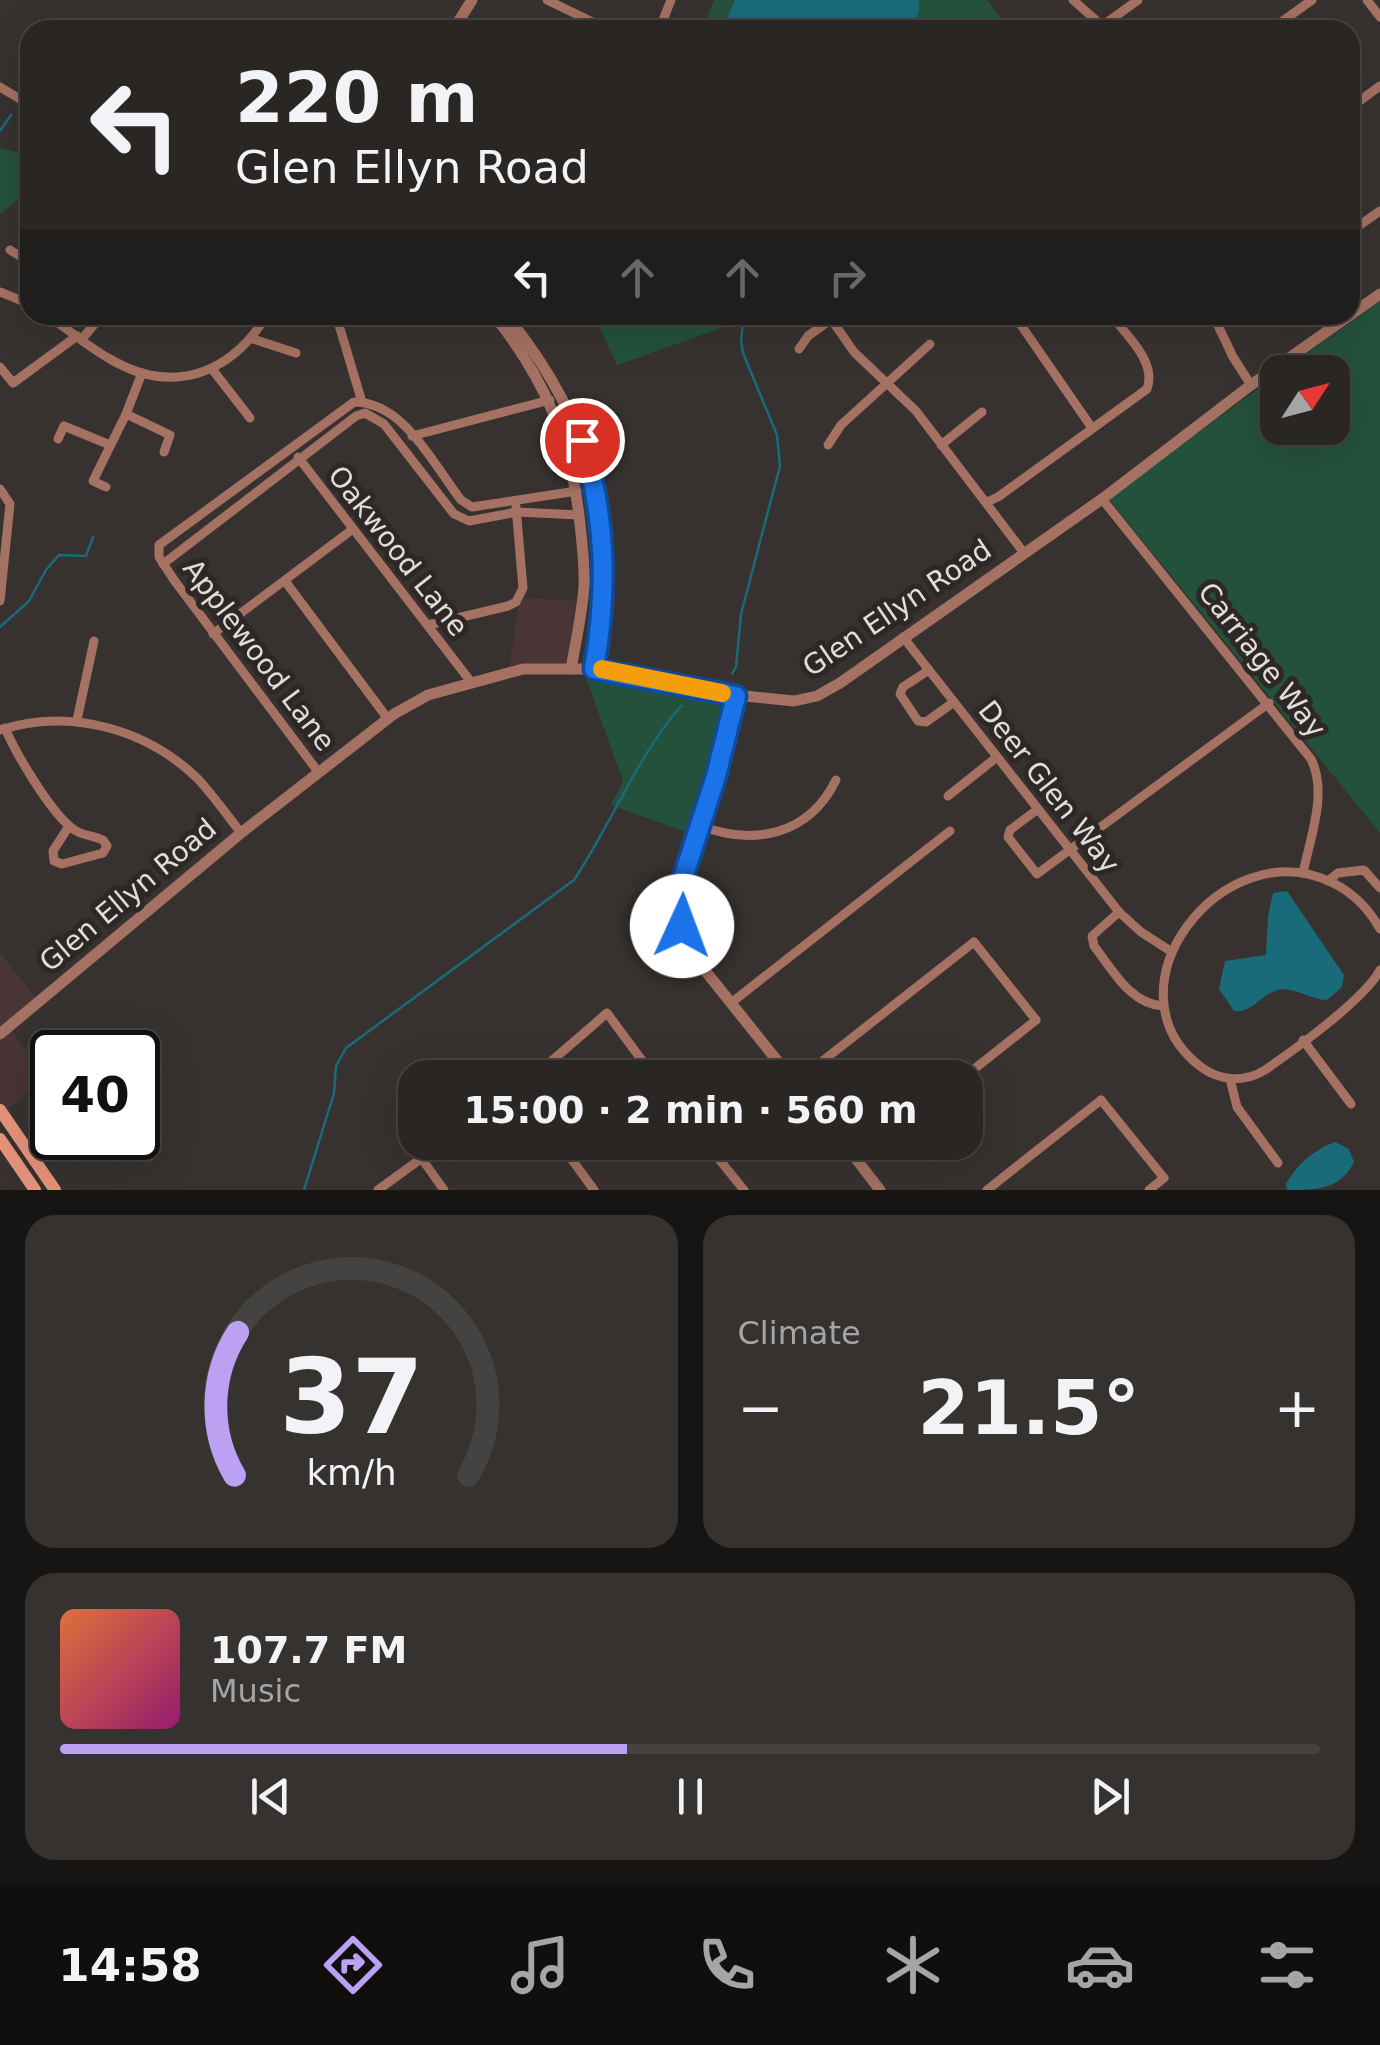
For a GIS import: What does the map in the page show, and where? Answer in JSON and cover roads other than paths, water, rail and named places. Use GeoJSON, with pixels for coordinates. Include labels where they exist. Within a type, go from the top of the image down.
{"type":"FeatureCollection","features":[{"type":"Feature","properties":{"kind":"main road"},"geometry":{"type":"LineString","coordinates":[[0,1110],[55,1190]]}},
{"type":"Feature","properties":{"kind":"main road"},"geometry":{"type":"LineString","coordinates":[[0,1139],[35,1190]]}},
{"type":"Feature","properties":{"kind":"street"},"geometry":{"type":"LineString","coordinates":[[547,0],[588,20]]}},
{"type":"Feature","properties":{"kind":"street"},"geometry":{"type":"LineString","coordinates":[[1072,0],[1095,20]]}},
{"type":"Feature","properties":{"kind":"street"},"geometry":{"type":"LineString","coordinates":[[1114,20],[1138,0]]}},
{"type":"Feature","properties":{"kind":"street"},"geometry":{"type":"LineString","coordinates":[[1284,20],[1312,0]]}},
{"type":"Feature","properties":{"kind":"street"},"geometry":{"type":"LineString","coordinates":[[1366,0],[1380,17]]}},
{"type":"Feature","properties":{"kind":"street"},"geometry":{"type":"LineString","coordinates":[[10,250],[20,256]]}},
{"type":"Feature","properties":{"kind":"street"},"geometry":{"type":"LineString","coordinates":[[62,325],[108,358],[142,374],[184,378],[212,369],[242,350],[262,325]]}},
{"type":"Feature","properties":{"kind":"street"},"geometry":{"type":"LineString","coordinates":[[0,367],[13,384],[92,325]]}},
{"type":"Feature","properties":{"kind":"street"},"geometry":{"type":"LineString","coordinates":[[339,325],[362,402]]}},
{"type":"Feature","properties":{"kind":"street"},"geometry":{"type":"LineString","coordinates":[[502,325],[582,440],[603,528],[604,578],[594,669]]}},
{"type":"Feature","properties":{"kind":"street"},"geometry":{"type":"LineString","coordinates":[[514,325],[543,363],[556,398],[577,491],[584,581],[571,669]]}},
{"type":"Feature","properties":{"kind":"street"},"geometry":{"type":"LineString","coordinates":[[799,349],[823,325]]}},
{"type":"Feature","properties":{"kind":"street"},"geometry":{"type":"LineString","coordinates":[[839,325],[854,352],[916,412],[1024,553]]}},
{"type":"Feature","properties":{"kind":"street"},"geometry":{"type":"LineString","coordinates":[[1021,325],[1092,428]]}},
{"type":"Feature","properties":{"kind":"street"},"geometry":{"type":"LineString","coordinates":[[987,502],[1143,395],[1151,378],[1144,360],[1119,325]]}},
{"type":"Feature","properties":{"kind":"street"},"geometry":{"type":"LineString","coordinates":[[1218,325],[1251,385]]}},
{"type":"Feature","properties":{"kind":"street","name":"Glen Ellyn Road"},"geometry":{"type":"LineString","coordinates":[[0,1034],[241,833],[388,718],[428,695],[523,669],[594,669],[736,696],[794,701],[817,696],[1102,499],[1328,325]]}},
{"type":"Feature","properties":{"kind":"street"},"geometry":{"type":"LineString","coordinates":[[253,339],[296,353]]}},
{"type":"Feature","properties":{"kind":"street"},"geometry":{"type":"LineString","coordinates":[[828,445],[842,425],[930,344]]}},
{"type":"Feature","properties":{"kind":"street"},"geometry":{"type":"LineString","coordinates":[[212,369],[250,418]]}},
{"type":"Feature","properties":{"kind":"street"},"geometry":{"type":"LineString","coordinates":[[106,486],[93,481],[142,374]]}},
{"type":"Feature","properties":{"kind":"street"},"geometry":{"type":"LineString","coordinates":[[412,436],[556,398]]}},
{"type":"Feature","properties":{"kind":"street"},"geometry":{"type":"LineString","coordinates":[[577,491],[472,507],[461,500],[404,424],[378,404],[362,402],[347,405],[157,551],[162,564],[356,416],[366,413],[384,424],[454,514],[469,522],[517,512],[579,515]]}},
{"type":"Feature","properties":{"kind":"street"},"geometry":{"type":"LineString","coordinates":[[942,445],[982,412]]}},
{"type":"Feature","properties":{"kind":"street"},"geometry":{"type":"LineString","coordinates":[[126,414],[170,435],[164,452]]}},
{"type":"Feature","properties":{"kind":"street"},"geometry":{"type":"LineString","coordinates":[[58,439],[64,426],[110,444]]}},
{"type":"Feature","properties":{"kind":"street","name":"Oakwood Lane"},"geometry":{"type":"LineString","coordinates":[[290,447],[471,682]]}},
{"type":"Feature","properties":{"kind":"street"},"geometry":{"type":"LineString","coordinates":[[0,489],[10,504],[0,601]]}},
{"type":"Feature","properties":{"kind":"street","name":"Carriage Way"},"geometry":{"type":"LineString","coordinates":[[1102,499],[1269,704],[1316,769],[1318,799],[1304,873]]}},
{"type":"Feature","properties":{"kind":"street"},"geometry":{"type":"LineString","coordinates":[[428,625],[516,602],[523,588],[515,500]]}},
{"type":"Feature","properties":{"kind":"street"},"geometry":{"type":"LineString","coordinates":[[213,634],[353,529]]}},
{"type":"Feature","properties":{"kind":"street","name":"Applewood Lane"},"geometry":{"type":"LineString","coordinates":[[162,564],[319,773]]}},
{"type":"Feature","properties":{"kind":"street"},"geometry":{"type":"LineString","coordinates":[[284,581],[388,718]]}},
{"type":"Feature","properties":{"kind":"street","name":"Deer Glen Way"},"geometry":{"type":"LineString","coordinates":[[903,637],[1119,912],[1172,952]]}},
{"type":"Feature","properties":{"kind":"street"},"geometry":{"type":"LineString","coordinates":[[77,720],[94,640]]}},
{"type":"Feature","properties":{"kind":"street"},"geometry":{"type":"LineString","coordinates":[[929,670],[902,687],[900,694],[918,721],[926,722],[954,702]]}},
{"type":"Feature","properties":{"kind":"street"},"geometry":{"type":"LineString","coordinates":[[736,696],[682,881],[680,919],[696,958],[777,1060]]}},
{"type":"Feature","properties":{"kind":"street"},"geometry":{"type":"LineString","coordinates":[[1038,809],[1010,830],[1008,837],[1037,874],[1269,704]]}},
{"type":"Feature","properties":{"kind":"street"},"geometry":{"type":"LineString","coordinates":[[69,826],[53,850],[54,861],[62,864],[102,853],[107,846],[104,840],[69,826],[20,761],[2,729],[77,720],[126,733],[170,756],[199,780],[241,833]]}},
{"type":"Feature","properties":{"kind":"street"},"geometry":{"type":"LineString","coordinates":[[948,796],[997,757]]}},
{"type":"Feature","properties":{"kind":"street"},"geometry":{"type":"LineString","coordinates":[[701,826],[732,836],[774,834],[789,828],[828,796],[836,780]]}},
{"type":"Feature","properties":{"kind":"street"},"geometry":{"type":"LineString","coordinates":[[732,1003],[950,831]]}},
{"type":"Feature","properties":{"kind":"street"},"geometry":{"type":"LineString","coordinates":[[1328,880],[1338,872],[1364,870],[1380,888]]}},
{"type":"Feature","properties":{"kind":"street"},"geometry":{"type":"LineString","coordinates":[[1380,929],[1352,895],[1328,880],[1304,873],[1270,872],[1234,883],[1200,911],[1172,952],[1164,980],[1163,1006],[1172,1034],[1194,1061],[1210,1074],[1230,1080],[1259,1073],[1363,993],[1380,970]]}},
{"type":"Feature","properties":{"kind":"street"},"geometry":{"type":"LineString","coordinates":[[1119,912],[1097,928],[1092,936],[1094,946],[1136,998],[1163,1006]]}},
{"type":"Feature","properties":{"kind":"street"},"geometry":{"type":"LineString","coordinates":[[824,1060],[974,939],[1038,1020],[983,1063]]}},
{"type":"Feature","properties":{"kind":"street"},"geometry":{"type":"LineString","coordinates":[[553,1060],[608,1013],[641,1060]]}},
{"type":"Feature","properties":{"kind":"street"},"geometry":{"type":"LineString","coordinates":[[1303,1040],[1351,1104]]}},
{"type":"Feature","properties":{"kind":"street"},"geometry":{"type":"LineString","coordinates":[[1230,1080],[1237,1107],[1278,1163]]}},
{"type":"Feature","properties":{"kind":"street"},"geometry":{"type":"LineString","coordinates":[[986,1190],[1101,1098],[1166,1178],[1150,1190]]}},
{"type":"Feature","properties":{"kind":"street"},"geometry":{"type":"LineString","coordinates":[[378,1190],[421,1160]]}},
{"type":"Feature","properties":{"kind":"street"},"geometry":{"type":"LineString","coordinates":[[423,1160],[444,1190]]}},
{"type":"Feature","properties":{"kind":"street"},"geometry":{"type":"LineString","coordinates":[[573,1160],[594,1190]]}},
{"type":"Feature","properties":{"kind":"street"},"geometry":{"type":"LineString","coordinates":[[720,1160],[744,1190]]}},
{"type":"Feature","properties":{"kind":"street"},"geometry":{"type":"LineString","coordinates":[[860,1160],[858,1162],[880,1190]]}},
{"type":"Feature","properties":{"kind":"water"},"geometry":{"type":"Polygon","coordinates":[[[735,0],[919,0],[914,20],[726,20],[735,0]]]}},
{"type":"Feature","properties":{"kind":"water"},"geometry":{"type":"Polygon","coordinates":[[[1287,891],[1344,975],[1342,987],[1327,1000],[1278,990],[1247,1009],[1234,1011],[1219,989],[1225,961],[1266,955],[1273,893],[1287,891]]]}},
{"type":"Feature","properties":{"kind":"water"},"geometry":{"type":"Polygon","coordinates":[[[1335,1142],[1349,1149],[1354,1162],[1342,1178],[1317,1189],[1287,1190],[1286,1184],[1301,1164],[1335,1142]]]}},
{"type":"Feature","properties":{"kind":"waterway"},"geometry":{"type":"LineString","coordinates":[[0,131],[11,115]]}},
{"type":"Feature","properties":{"kind":"waterway"},"geometry":{"type":"LineString","coordinates":[[732,674],[741,614],[780,466],[777,435],[743,353],[743,325]]}},
{"type":"Feature","properties":{"kind":"waterway"},"geometry":{"type":"LineString","coordinates":[[0,627],[29,601],[59,555],[86,556],[93,537]]}},
{"type":"Feature","properties":{"kind":"waterway"},"geometry":{"type":"LineString","coordinates":[[304,1190],[334,1093],[336,1066],[346,1048],[574,880],[637,769],[681,706]]}}]}
